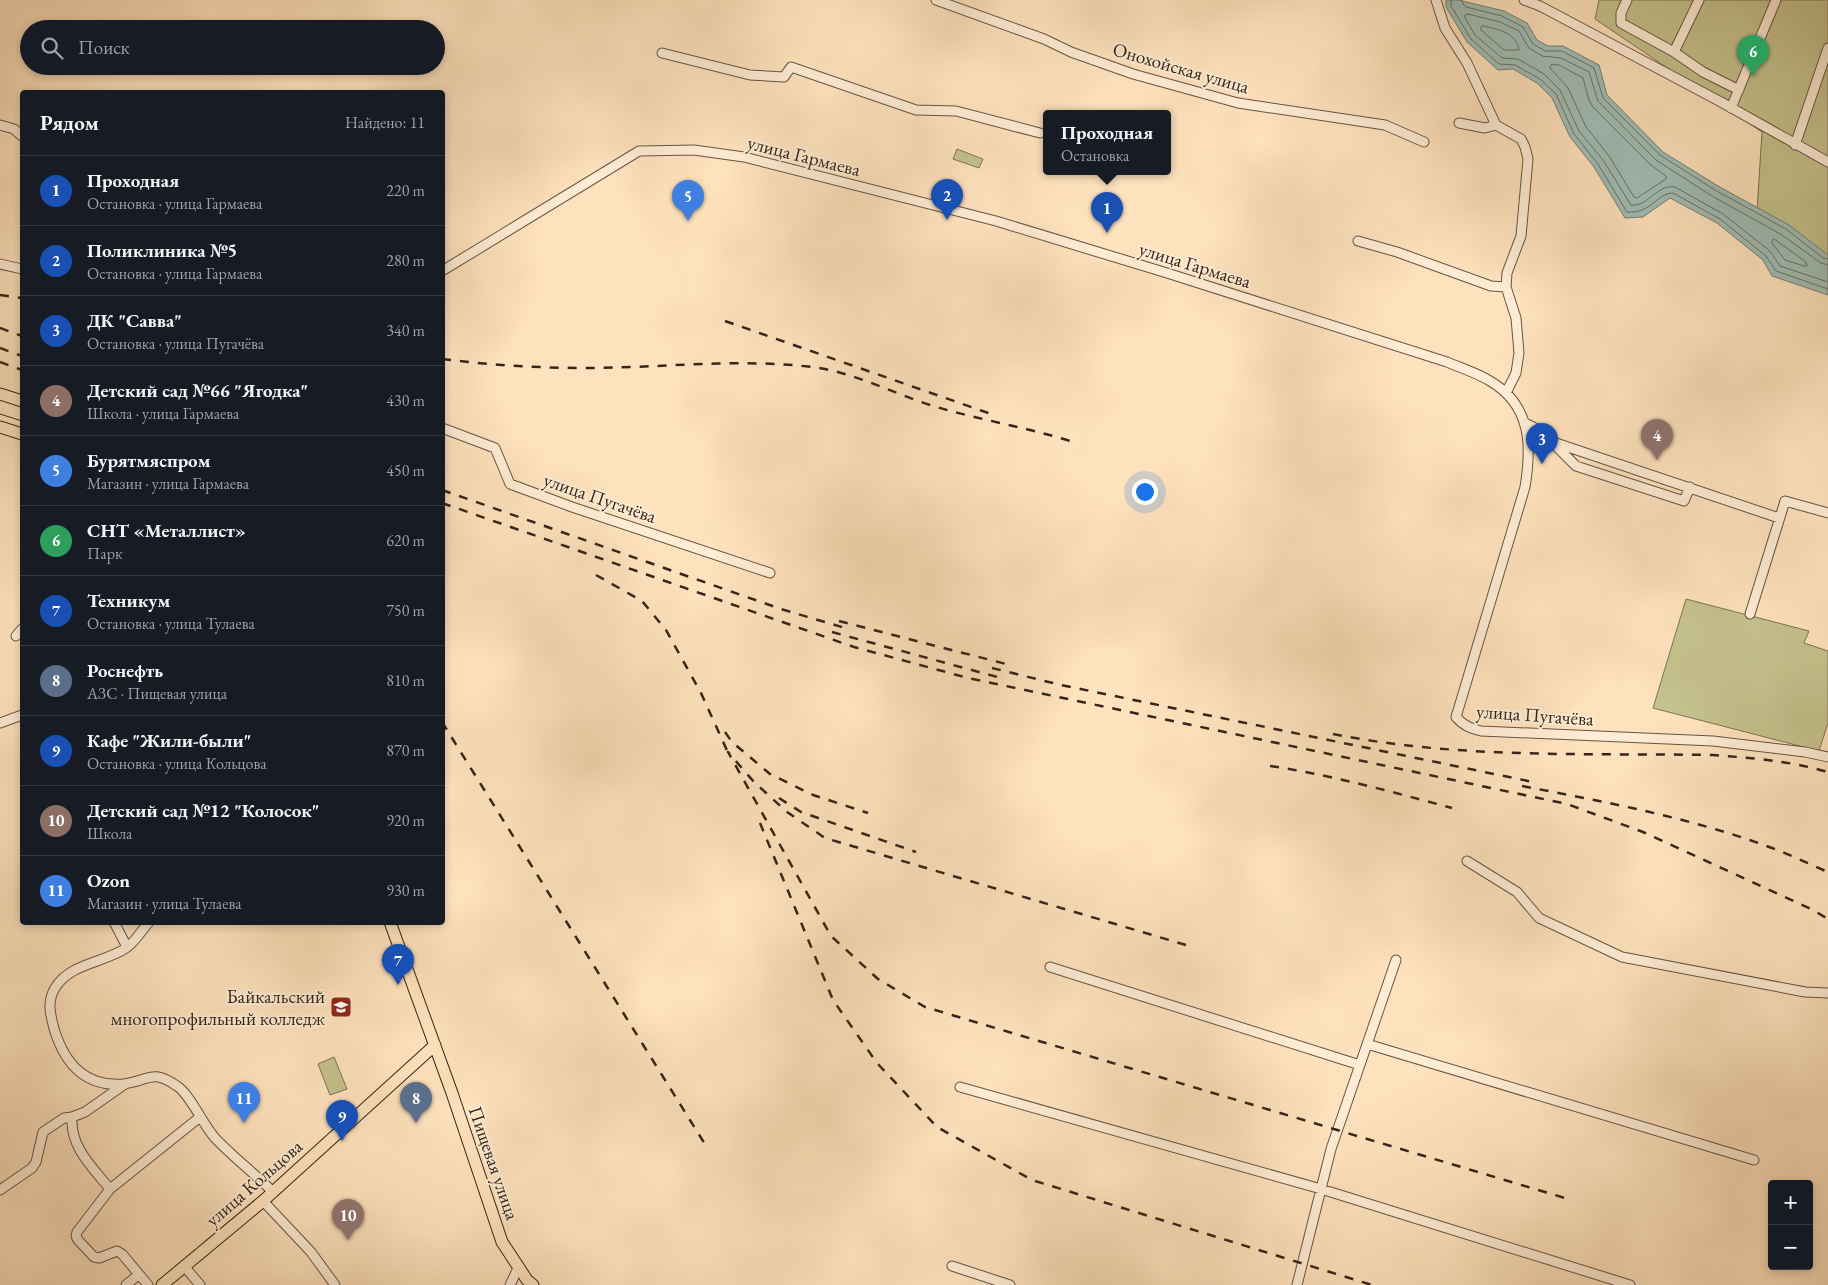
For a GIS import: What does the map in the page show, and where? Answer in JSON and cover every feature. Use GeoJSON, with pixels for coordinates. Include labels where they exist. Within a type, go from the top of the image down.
{"type":"FeatureCollection","features":[{"type":"Feature","properties":{"kind":"main road"},"geometry":{"type":"LineString","coordinates":[[0,394],[20,400]]}},
{"type":"Feature","properties":{"kind":"main road"},"geometry":{"type":"LineString","coordinates":[[0,427],[20,433]]}},
{"type":"Feature","properties":{"kind":"main road","name":"Пищевая улица"},"geometry":{"type":"LineString","coordinates":[[391,925],[466,1130],[502,1242],[533,1285]]}},
{"type":"Feature","properties":{"kind":"main road","name":"улица Кольцова"},"geometry":{"type":"LineString","coordinates":[[162,1285],[263,1201],[435,1045]]}},
{"type":"Feature","properties":{"kind":"street","name":"Онохойская улица"},"geometry":{"type":"LineString","coordinates":[[936,0],[1044,38],[1070,52],[1133,74],[1238,103],[1385,125],[1424,142]]}},
{"type":"Feature","properties":{"kind":"street"},"geometry":{"type":"LineString","coordinates":[[1436,0],[1445,28],[1467,63],[1496,124],[1521,139],[1528,159],[1521,236],[1507,274],[1506,287],[1516,318],[1520,353],[1516,374],[1506,393]]}},
{"type":"Feature","properties":{"kind":"street"},"geometry":{"type":"LineString","coordinates":[[1524,0],[1540,6],[1828,162]]}},
{"type":"Feature","properties":{"kind":"street"},"geometry":{"type":"LineString","coordinates":[[1627,0],[1621,13],[1621,23],[1674,52],[1703,72],[1739,90]]}},
{"type":"Feature","properties":{"kind":"street"},"geometry":{"type":"LineString","coordinates":[[1674,52],[1699,0]]}},
{"type":"Feature","properties":{"kind":"street"},"geometry":{"type":"LineString","coordinates":[[1731,108],[1776,0]]}},
{"type":"Feature","properties":{"kind":"street"},"geometry":{"type":"LineString","coordinates":[[1795,145],[1828,48]]}},
{"type":"Feature","properties":{"kind":"street"},"geometry":{"type":"LineString","coordinates":[[662,53],[750,76],[784,77],[791,67],[916,110],[956,112],[1040,133]]}},
{"type":"Feature","properties":{"kind":"street"},"geometry":{"type":"LineString","coordinates":[[1459,124],[1485,128],[1496,124]]}},
{"type":"Feature","properties":{"kind":"street"},"geometry":{"type":"LineString","coordinates":[[0,125],[14,129],[20,134]]}},
{"type":"Feature","properties":{"kind":"street","name":"улица Гармаева"},"geometry":{"type":"LineString","coordinates":[[445,269],[639,152],[694,150],[744,157],[996,221],[1175,275],[1447,362],[1490,381],[1506,393],[1516,405],[1525,423],[1541,431],[1576,466],[1684,501],[1690,488]]}},
{"type":"Feature","properties":{"kind":"street"},"geometry":{"type":"LineString","coordinates":[[1358,241],[1397,252],[1491,286],[1506,287]]}},
{"type":"Feature","properties":{"kind":"street"},"geometry":{"type":"LineString","coordinates":[[0,264],[20,269]]}},
{"type":"Feature","properties":{"kind":"street","name":"улица Пугачёва"},"geometry":{"type":"LineString","coordinates":[[1525,423],[1529,451],[1525,487],[1456,717],[1469,728],[1481,731],[1713,740],[1805,752],[1828,757]]}},
{"type":"Feature","properties":{"kind":"street","name":"улица Пугачёва"},"geometry":{"type":"LineString","coordinates":[[445,429],[495,448],[510,484],[572,507],[770,573]]}},
{"type":"Feature","properties":{"kind":"street"},"geometry":{"type":"LineString","coordinates":[[1553,442],[1780,518]]}},
{"type":"Feature","properties":{"kind":"street"},"geometry":{"type":"LineString","coordinates":[[1750,614],[1785,501],[1828,513]]}},
{"type":"Feature","properties":{"kind":"street"},"geometry":{"type":"LineString","coordinates":[[0,723],[20,715]]}},
{"type":"Feature","properties":{"kind":"street"},"geometry":{"type":"LineString","coordinates":[[1467,861],[1517,892],[1539,918],[1622,957],[1806,992],[1828,993]]}},
{"type":"Feature","properties":{"kind":"street"},"geometry":{"type":"LineString","coordinates":[[116,925],[127,947]]}},
{"type":"Feature","properties":{"kind":"street"},"geometry":{"type":"LineString","coordinates":[[146,925],[127,947],[67,974],[54,989],[49,1004],[49,1012],[59,1043],[76,1071],[104,1084],[125,1084],[153,1076],[167,1079],[180,1087],[213,1136],[273,1192]]}},
{"type":"Feature","properties":{"kind":"street"},"geometry":{"type":"LineString","coordinates":[[1296,1285],[1332,1149],[1396,960]]}},
{"type":"Feature","properties":{"kind":"street"},"geometry":{"type":"LineString","coordinates":[[1050,967],[1360,1065]]}},
{"type":"Feature","properties":{"kind":"street"},"geometry":{"type":"LineString","coordinates":[[1367,1044],[1754,1160]]}},
{"type":"Feature","properties":{"kind":"street"},"geometry":{"type":"LineString","coordinates":[[0,1190],[32,1168],[36,1162],[43,1132],[64,1118],[84,1112],[125,1084]]}},
{"type":"Feature","properties":{"kind":"street"},"geometry":{"type":"LineString","coordinates":[[960,1087],[1321,1189],[1630,1285]]}},
{"type":"Feature","properties":{"kind":"street"},"geometry":{"type":"LineString","coordinates":[[72,1117],[71,1130],[76,1145],[110,1189]]}},
{"type":"Feature","properties":{"kind":"street"},"geometry":{"type":"LineString","coordinates":[[148,1285],[122,1254],[117,1251],[99,1258],[94,1257],[76,1236],[77,1232],[110,1189],[200,1118]]}},
{"type":"Feature","properties":{"kind":"street"},"geometry":{"type":"LineString","coordinates":[[263,1201],[311,1252],[335,1285]]}},
{"type":"Feature","properties":{"kind":"street"},"geometry":{"type":"LineString","coordinates":[[184,1266],[200,1285]]}},
{"type":"Feature","properties":{"kind":"street"},"geometry":{"type":"LineString","coordinates":[[510,1285],[519,1266]]}},
{"type":"Feature","properties":{"kind":"street"},"geometry":{"type":"LineString","coordinates":[[952,1266],[1010,1285]]}},
{"type":"Feature","properties":{"kind":"street"},"geometry":{"type":"LineString","coordinates":[[126,1285],[138,1275]]}},
{"type":"Feature","properties":{"kind":"shaded area"},"geometry":{"type":"Polygon","coordinates":[[[1599,0],[1828,0],[1828,261],[1757,211],[1762,132],[1595,19],[1599,0]]]}},
{"type":"Feature","properties":{"kind":"shaded area"},"geometry":{"type":"Polygon","coordinates":[[[957,149],[983,159],[979,168],[953,159],[957,149]]]}},
{"type":"Feature","properties":{"kind":"shaded area"},"geometry":{"type":"Polygon","coordinates":[[[1686,599],[1809,631],[1804,643],[1828,651],[1828,723],[1819,751],[1653,708],[1686,599]]]}},
{"type":"Feature","properties":{"kind":"shaded area"},"geometry":{"type":"Polygon","coordinates":[[[334,1057],[347,1089],[330,1095],[318,1064],[334,1057]]]}},
{"type":"Feature","properties":{"kind":"water"},"geometry":{"type":"Polygon","coordinates":[[[1446,0],[1458,0],[1504,11],[1527,23],[1537,40],[1548,46],[1563,46],[1599,65],[1607,95],[1663,152],[1718,186],[1789,225],[1828,255],[1828,295],[1772,276],[1763,260],[1717,223],[1670,198],[1643,217],[1625,218],[1594,167],[1570,137],[1552,98],[1537,83],[1513,69],[1498,70],[1467,42],[1446,7],[1446,0]]]}},
{"type":"Feature","properties":{"kind":"tram line"},"geometry":{"type":"LineString","coordinates":[[0,414],[20,420]]}},
{"type":"Feature","properties":{"kind":"railway"},"geometry":{"type":"LineString","coordinates":[[0,295],[20,298]]}},
{"type":"Feature","properties":{"kind":"railway"},"geometry":{"type":"LineString","coordinates":[[725,321],[994,415]]}},
{"type":"Feature","properties":{"kind":"railway"},"geometry":{"type":"LineString","coordinates":[[0,328],[20,335]]}},
{"type":"Feature","properties":{"kind":"railway"},"geometry":{"type":"LineString","coordinates":[[0,348],[20,355]]}},
{"type":"Feature","properties":{"kind":"railway"},"geometry":{"type":"LineString","coordinates":[[445,359],[567,368],[727,363],[784,364],[812,367],[842,373],[930,405],[1040,432],[1076,443]]}},
{"type":"Feature","properties":{"kind":"railway"},"geometry":{"type":"LineString","coordinates":[[0,362],[20,369]]}},
{"type":"Feature","properties":{"kind":"railway"},"geometry":{"type":"LineString","coordinates":[[445,491],[781,609],[845,628]]}},
{"type":"Feature","properties":{"kind":"railway"},"geometry":{"type":"LineString","coordinates":[[445,504],[854,647],[968,678],[1567,804],[1643,832],[1813,910],[1828,919]]}},
{"type":"Feature","properties":{"kind":"railway"},"geometry":{"type":"LineString","coordinates":[[596,575],[642,601],[666,630],[701,693],[730,757]]}},
{"type":"Feature","properties":{"kind":"railway"},"geometry":{"type":"LineString","coordinates":[[839,621],[1006,664]]}},
{"type":"Feature","properties":{"kind":"railway"},"geometry":{"type":"LineString","coordinates":[[832,632],[1001,678]]}},
{"type":"Feature","properties":{"kind":"railway"},"geometry":{"type":"LineString","coordinates":[[992,668],[1061,685],[1533,782]]}},
{"type":"Feature","properties":{"kind":"railway"},"geometry":{"type":"LineString","coordinates":[[445,727],[708,1149]]}},
{"type":"Feature","properties":{"kind":"railway"},"geometry":{"type":"LineString","coordinates":[[725,732],[732,742],[770,774],[813,795],[868,813]]}},
{"type":"Feature","properties":{"kind":"railway"},"geometry":{"type":"LineString","coordinates":[[1333,734],[1427,748],[1475,751],[1728,756],[1785,763],[1828,772]]}},
{"type":"Feature","properties":{"kind":"railway"},"geometry":{"type":"LineString","coordinates":[[1186,945],[825,838],[787,812],[754,782],[728,752],[831,936],[878,979],[925,1007],[1565,1198]]}},
{"type":"Feature","properties":{"kind":"railway"},"geometry":{"type":"LineString","coordinates":[[1270,766],[1339,779],[1452,808]]}},
{"type":"Feature","properties":{"kind":"railway"},"geometry":{"type":"LineString","coordinates":[[1522,786],[1680,819],[1742,837],[1828,872]]}},
{"type":"Feature","properties":{"kind":"railway"},"geometry":{"type":"LineString","coordinates":[[779,798],[801,812],[916,852]]}},
{"type":"Feature","properties":{"kind":"railway"},"geometry":{"type":"LineString","coordinates":[[760,823],[833,1000],[877,1063],[937,1127],[1032,1180],[1372,1285]]}},
{"type":"Feature","properties":{"kind":"place","name":"СНТ «Металлист»"},"geometry":{"type":"Point","coordinates":[1753,76]}},
{"type":"Feature","properties":{"kind":"place","name":"Поликлиника №5"},"geometry":{"type":"Point","coordinates":[947,220]}},
{"type":"Feature","properties":{"kind":"place","name":"Бурятмяспром"},"geometry":{"type":"Point","coordinates":[688,221]}},
{"type":"Feature","properties":{"kind":"place","name":"Проходная"},"geometry":{"type":"Point","coordinates":[1107,233]}},
{"type":"Feature","properties":{"kind":"place","name":"Детский сад №66 \"Ягодка\""},"geometry":{"type":"Point","coordinates":[1657,460]}},
{"type":"Feature","properties":{"kind":"place","name":"ДК \"Савва\""},"geometry":{"type":"Point","coordinates":[1542,464]}},
{"type":"Feature","properties":{"kind":"place","name":"Техникум"},"geometry":{"type":"Point","coordinates":[398,985]}},
{"type":"Feature","properties":{"kind":"place","name":"Байкальский многопрофильный колледж"},"geometry":{"type":"Point","coordinates":[341,1007]}},
{"type":"Feature","properties":{"kind":"place","name":"Ozon"},"geometry":{"type":"Point","coordinates":[244,1123]}},
{"type":"Feature","properties":{"kind":"place","name":"Роснефть"},"geometry":{"type":"Point","coordinates":[416,1123]}},
{"type":"Feature","properties":{"kind":"place","name":"Кафе \"Жили-были\""},"geometry":{"type":"Point","coordinates":[342,1141]}},
{"type":"Feature","properties":{"kind":"place","name":"Детский сад №12 \"Колосок\""},"geometry":{"type":"Point","coordinates":[348,1240]}}]}
